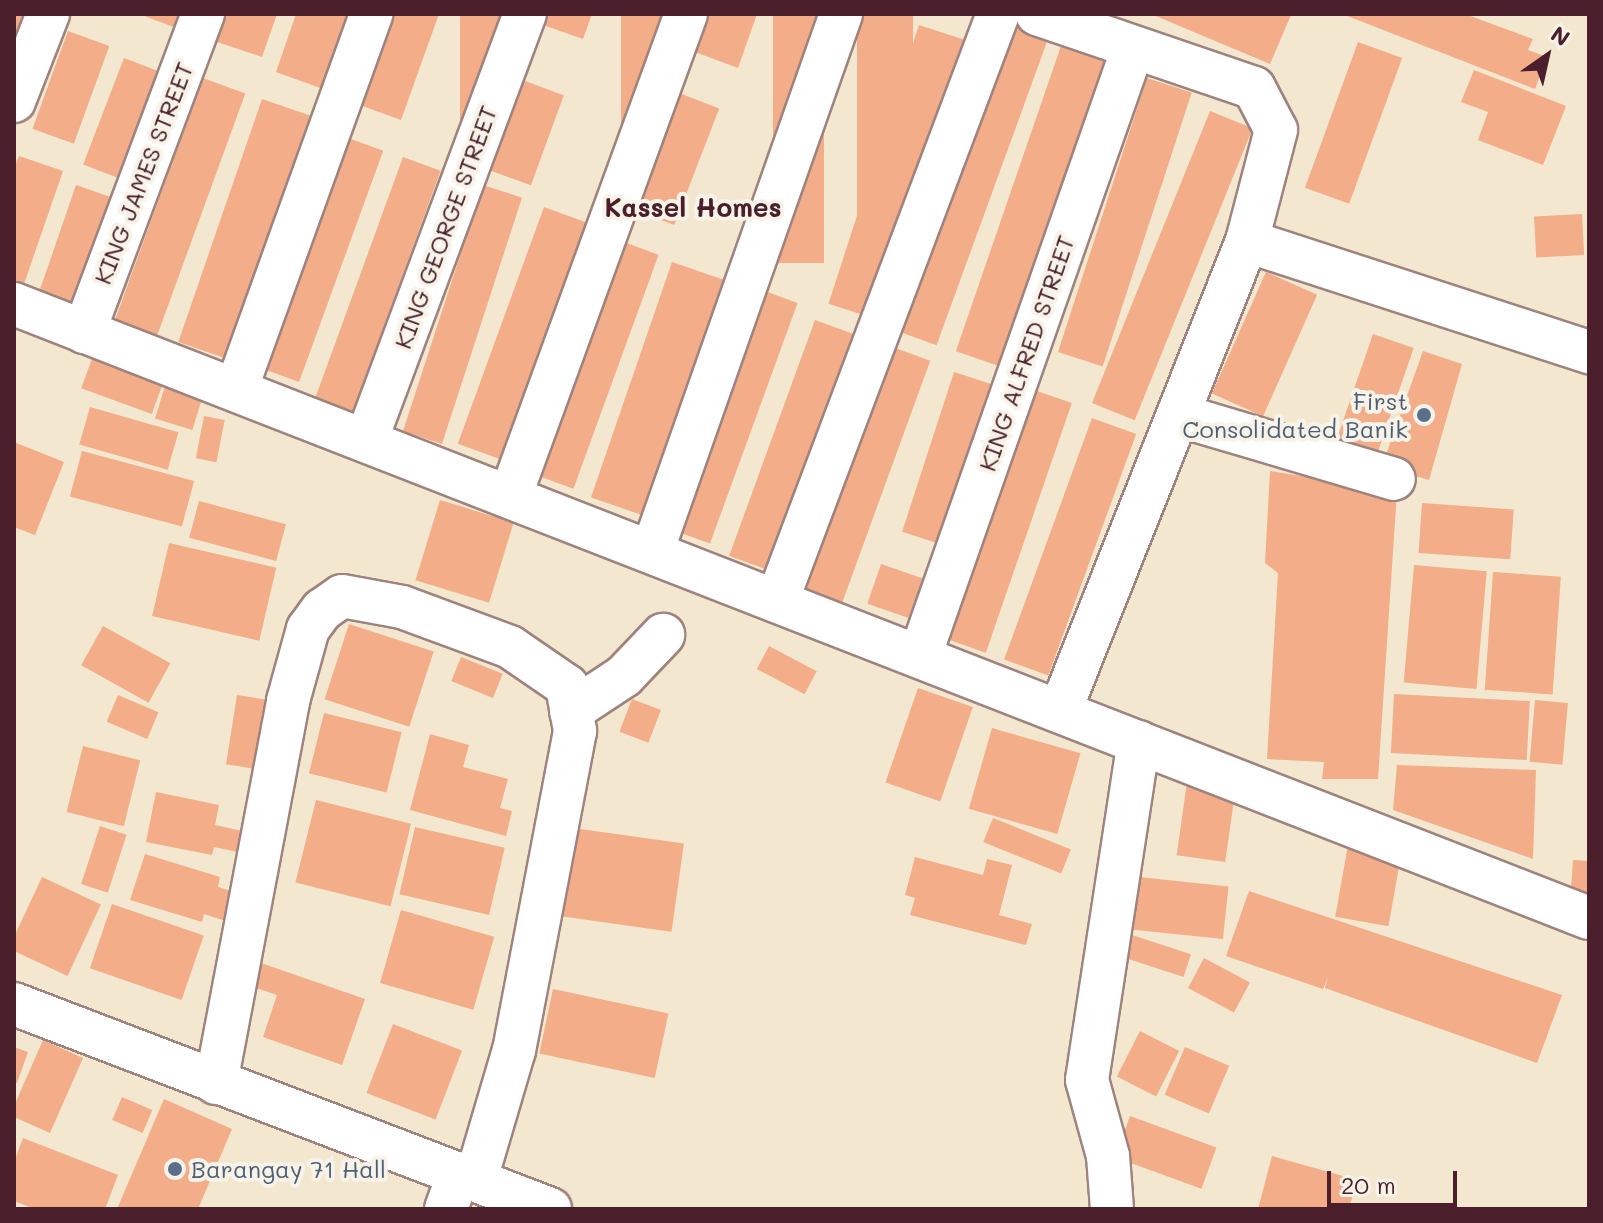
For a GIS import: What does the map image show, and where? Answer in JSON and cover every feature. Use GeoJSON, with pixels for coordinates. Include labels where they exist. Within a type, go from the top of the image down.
{"type":"FeatureCollection","features":[{"type":"Feature","properties":{"kind":"street"},"geometry":{"type":"LineString","coordinates":[[14,101],[48,14]]}},
{"type":"Feature","properties":{"kind":"street","name":"KING JAMES STREET"},"geometry":{"type":"LineString","coordinates":[[84,332],[203,14]]}},
{"type":"Feature","properties":{"kind":"street"},"geometry":{"type":"LineString","coordinates":[[236,390],[371,14]]}},
{"type":"Feature","properties":{"kind":"street","name":"KING GEORGE STREET"},"geometry":{"type":"LineString","coordinates":[[366,441],[525,14]]}},
{"type":"Feature","properties":{"kind":"street"},"geometry":{"type":"LineString","coordinates":[[510,497],[686,14]]}},
{"type":"Feature","properties":{"kind":"street"},"geometry":{"type":"LineString","coordinates":[[652,552],[841,14]]}},
{"type":"Feature","properties":{"kind":"street"},"geometry":{"type":"LineString","coordinates":[[777,601],[998,14]]}},
{"type":"Feature","properties":{"kind":"street"},"geometry":{"type":"LineString","coordinates":[[1037,14],[1132,51],[1254,88],[1269,111],[1276,130],[1272,160],[1247,241],[1060,711]]}},
{"type":"Feature","properties":{"kind":"street","name":"KING ALFRED STREET"},"geometry":{"type":"LineString","coordinates":[[920,656],[1132,51]]}},
{"type":"Feature","properties":{"kind":"street"},"geometry":{"type":"LineString","coordinates":[[1247,241],[1589,352]]}},
{"type":"Feature","properties":{"kind":"street"},"geometry":{"type":"LineString","coordinates":[[14,304],[1589,918]]}},
{"type":"Feature","properties":{"kind":"street"},"geometry":{"type":"LineString","coordinates":[[1178,415],[1394,479]]}},
{"type":"Feature","properties":{"kind":"street"},"geometry":{"type":"LineString","coordinates":[[216,1083],[288,701],[308,629],[322,610],[342,596],[402,607],[510,647],[567,686],[575,731],[514,1050],[460,1187]]}},
{"type":"Feature","properties":{"kind":"street"},"geometry":{"type":"LineString","coordinates":[[571,711],[624,676],[663,635]]}},
{"type":"Feature","properties":{"kind":"street"},"geometry":{"type":"LineString","coordinates":[[1112,1209],[1108,1156],[1087,1080],[1139,742]]}},
{"type":"Feature","properties":{"kind":"street"},"geometry":{"type":"LineString","coordinates":[[14,1004],[216,1083],[460,1187],[550,1209]]}},
{"type":"Feature","properties":{"kind":"building"},"geometry":{"type":"Polygon","coordinates":[[[14,14],[28,14],[14,52],[14,14]]]}},
{"type":"Feature","properties":{"kind":"building"},"geometry":{"type":"Polygon","coordinates":[[[139,14],[193,14],[187,32],[139,14]]]}},
{"type":"Feature","properties":{"kind":"building"},"geometry":{"type":"Polygon","coordinates":[[[227,14],[277,14],[262,57],[217,42],[227,14]]]}},
{"type":"Feature","properties":{"kind":"building"},"geometry":{"type":"Polygon","coordinates":[[[296,14],[350,14],[323,89],[276,72],[296,14]]]}},
{"type":"Feature","properties":{"kind":"building"},"geometry":{"type":"Polygon","coordinates":[[[389,14],[439,14],[401,120],[357,104],[389,14]]]}},
{"type":"Feature","properties":{"kind":"building"},"geometry":{"type":"Polygon","coordinates":[[[460,14],[506,14],[506,144],[460,144],[460,14]]]}},
{"type":"Feature","properties":{"kind":"building"},"geometry":{"type":"Polygon","coordinates":[[[547,14],[592,14],[583,39],[543,25],[547,14]]]}},
{"type":"Feature","properties":{"kind":"building"},"geometry":{"type":"Polygon","coordinates":[[[621,14],[664,14],[664,201],[621,201],[621,14]]]}},
{"type":"Feature","properties":{"kind":"building"},"geometry":{"type":"Polygon","coordinates":[[[708,14],[757,14],[738,68],[695,52],[708,14]]]}},
{"type":"Feature","properties":{"kind":"building"},"geometry":{"type":"Polygon","coordinates":[[[773,14],[824,14],[824,263],[773,263],[773,14]]]}},
{"type":"Feature","properties":{"kind":"building"},"geometry":{"type":"Polygon","coordinates":[[[857,14],[913,14],[913,289],[857,289],[857,14]]]}},
{"type":"Feature","properties":{"kind":"building"},"geometry":{"type":"Polygon","coordinates":[[[1151,14],[1289,14],[1291,15],[1270,64],[1151,14]]]}},
{"type":"Feature","properties":{"kind":"building"},"geometry":{"type":"Polygon","coordinates":[[[1342,14],[1465,14],[1533,39],[1528,50],[1547,57],[1535,89],[1342,14]]]}},
{"type":"Feature","properties":{"kind":"building"},"geometry":{"type":"Polygon","coordinates":[[[1007,23],[1048,38],[937,345],[895,330],[1007,23]]]}},
{"type":"Feature","properties":{"kind":"building"},"geometry":{"type":"Polygon","coordinates":[[[919,25],[970,42],[880,320],[828,304],[919,25]]]}},
{"type":"Feature","properties":{"kind":"building"},"geometry":{"type":"Polygon","coordinates":[[[68,31],[109,46],[74,144],[32,129],[68,31]]]}},
{"type":"Feature","properties":{"kind":"building"},"geometry":{"type":"Polygon","coordinates":[[[1358,42],[1402,58],[1349,204],[1305,188],[1358,42]]]}},
{"type":"Feature","properties":{"kind":"building"},"geometry":{"type":"Polygon","coordinates":[[[1062,43],[1112,60],[1006,368],[956,351],[1062,43]]]}},
{"type":"Feature","properties":{"kind":"building"},"geometry":{"type":"Polygon","coordinates":[[[124,58],[163,73],[122,179],[83,164],[124,58]]]}},
{"type":"Feature","properties":{"kind":"building"},"geometry":{"type":"Polygon","coordinates":[[[1474,70],[1566,106],[1543,165],[1478,140],[1488,112],[1461,102],[1474,70]]]}},
{"type":"Feature","properties":{"kind":"building"},"geometry":{"type":"Polygon","coordinates":[[[514,77],[564,95],[531,185],[481,167],[514,77]]]}},
{"type":"Feature","properties":{"kind":"building"},"geometry":{"type":"Polygon","coordinates":[[[203,78],[245,93],[157,337],[114,321],[203,78]]]}},
{"type":"Feature","properties":{"kind":"building"},"geometry":{"type":"Polygon","coordinates":[[[1147,78],[1192,93],[1103,366],[1058,352],[1147,78]]]}},
{"type":"Feature","properties":{"kind":"building"},"geometry":{"type":"Polygon","coordinates":[[[679,93],[719,108],[674,225],[634,210],[679,93]]]}},
{"type":"Feature","properties":{"kind":"building"},"geometry":{"type":"Polygon","coordinates":[[[262,99],[312,116],[228,359],[178,342],[262,99]]]}},
{"type":"Feature","properties":{"kind":"building"},"geometry":{"type":"Polygon","coordinates":[[[1210,111],[1253,128],[1135,420],[1092,403],[1210,111]]]}},
{"type":"Feature","properties":{"kind":"building"},"geometry":{"type":"Polygon","coordinates":[[[340,135],[383,151],[299,382],[256,366],[340,135]]]}},
{"type":"Feature","properties":{"kind":"building"},"geometry":{"type":"Polygon","coordinates":[[[19,156],[63,171],[24,284],[14,281],[14,169],[19,156]]]}},
{"type":"Feature","properties":{"kind":"building"},"geometry":{"type":"Polygon","coordinates":[[[403,157],[441,171],[353,412],[315,399],[403,157]]]}},
{"type":"Feature","properties":{"kind":"building"},"geometry":{"type":"Polygon","coordinates":[[[76,185],[116,199],[78,307],[39,294],[76,185]]]}},
{"type":"Feature","properties":{"kind":"building"},"geometry":{"type":"Polygon","coordinates":[[[483,185],[522,198],[442,444],[403,431],[483,185]]]}},
{"type":"Feature","properties":{"kind":"building"},"geometry":{"type":"Polygon","coordinates":[[[544,207],[597,226],[510,463],[458,444],[544,207]]]}},
{"type":"Feature","properties":{"kind":"building"},"geometry":{"type":"Polygon","coordinates":[[[1582,214],[1584,255],[1536,257],[1534,217],[1582,214]]]}},
{"type":"Feature","properties":{"kind":"building"},"geometry":{"type":"Polygon","coordinates":[[[621,241],[659,255],[573,489],[536,475],[621,241]]]}},
{"type":"Feature","properties":{"kind":"building"},"geometry":{"type":"Polygon","coordinates":[[[672,262],[729,282],[648,517],[591,497],[672,262]]]}},
{"type":"Feature","properties":{"kind":"building"},"geometry":{"type":"Polygon","coordinates":[[[1266,272],[1317,295],[1263,416],[1212,394],[1266,272]]]}},
{"type":"Feature","properties":{"kind":"building"},"geometry":{"type":"Polygon","coordinates":[[[759,289],[798,303],[710,544],[671,530],[759,289]]]}},
{"type":"Feature","properties":{"kind":"building"},"geometry":{"type":"Polygon","coordinates":[[[815,320],[858,336],[772,572],[729,556],[815,320]]]}},
{"type":"Feature","properties":{"kind":"building"},"geometry":{"type":"Polygon","coordinates":[[[1373,334],[1414,348],[1375,461],[1334,447],[1373,334]]]}},
{"type":"Feature","properties":{"kind":"building"},"geometry":{"type":"Polygon","coordinates":[[[97,345],[167,371],[152,414],[81,388],[97,345]]]}},
{"type":"Feature","properties":{"kind":"building"},"geometry":{"type":"Polygon","coordinates":[[[887,345],[930,361],[842,602],[799,587],[887,345]]]}},
{"type":"Feature","properties":{"kind":"building","name":"First Consolidated Banik"},"geometry":{"type":"Polygon","coordinates":[[[1423,351],[1462,364],[1429,480],[1382,466],[1423,351]]]}},
{"type":"Feature","properties":{"kind":"building"},"geometry":{"type":"Polygon","coordinates":[[[954,372],[996,386],[944,545],[902,532],[954,372]]]}},
{"type":"Feature","properties":{"kind":"building"},"geometry":{"type":"Polygon","coordinates":[[[165,386],[202,397],[192,430],[155,419],[165,386]]]}},
{"type":"Feature","properties":{"kind":"building"},"geometry":{"type":"Polygon","coordinates":[[[1034,390],[1072,403],[986,653],[948,640],[1034,390]]]}},
{"type":"Feature","properties":{"kind":"building"},"geometry":{"type":"Polygon","coordinates":[[[90,407],[178,432],[168,470],[79,444],[90,407]]]}},
{"type":"Feature","properties":{"kind":"building"},"geometry":{"type":"Polygon","coordinates":[[[204,416],[225,420],[216,462],[196,458],[204,416]]]}},
{"type":"Feature","properties":{"kind":"building"},"geometry":{"type":"Polygon","coordinates":[[[1092,418],[1136,434],[1048,676],[1004,660],[1092,418]]]}},
{"type":"Feature","properties":{"kind":"building"},"geometry":{"type":"Polygon","coordinates":[[[14,442],[64,462],[35,535],[14,527],[14,442]]]}},
{"type":"Feature","properties":{"kind":"building"},"geometry":{"type":"Polygon","coordinates":[[[82,451],[194,481],[182,526],[70,496],[82,451]]]}},
{"type":"Feature","properties":{"kind":"building"},"geometry":{"type":"Polygon","coordinates":[[[1270,471],[1397,491],[1378,779],[1322,779],[1324,762],[1267,759],[1278,573],[1265,563],[1270,471]]]}},
{"type":"Feature","properties":{"kind":"building"},"geometry":{"type":"Polygon","coordinates":[[[440,500],[514,523],[489,603],[415,580],[440,500]]]}},
{"type":"Feature","properties":{"kind":"building"},"geometry":{"type":"Polygon","coordinates":[[[199,501],[286,524],[276,561],[189,538],[199,501]]]}},
{"type":"Feature","properties":{"kind":"building"},"geometry":{"type":"Polygon","coordinates":[[[1422,503],[1514,509],[1510,559],[1419,553],[1422,503]]]}},
{"type":"Feature","properties":{"kind":"building"},"geometry":{"type":"Polygon","coordinates":[[[169,543],[276,568],[259,641],[152,616],[169,543]]]}},
{"type":"Feature","properties":{"kind":"building"},"geometry":{"type":"Polygon","coordinates":[[[881,564],[924,579],[911,619],[867,604],[881,564]]]}},
{"type":"Feature","properties":{"kind":"building"},"geometry":{"type":"Polygon","coordinates":[[[1414,565],[1487,571],[1476,689],[1404,683],[1414,565]]]}},
{"type":"Feature","properties":{"kind":"building"},"geometry":{"type":"Polygon","coordinates":[[[1493,572],[1561,577],[1553,694],[1485,690],[1493,572]]]}},
{"type":"Feature","properties":{"kind":"building"},"geometry":{"type":"Polygon","coordinates":[[[349,624],[434,652],[409,727],[325,699],[349,624]]]}},
{"type":"Feature","properties":{"kind":"building"},"geometry":{"type":"Polygon","coordinates":[[[103,626],[170,663],[149,703],[81,665],[103,626]]]}},
{"type":"Feature","properties":{"kind":"building"},"geometry":{"type":"Polygon","coordinates":[[[769,646],[817,671],[804,694],[757,669],[769,646]]]}},
{"type":"Feature","properties":{"kind":"building"},"geometry":{"type":"Polygon","coordinates":[[[461,657],[503,674],[493,698],[451,681],[461,657]]]}},
{"type":"Feature","properties":{"kind":"building"},"geometry":{"type":"Polygon","coordinates":[[[918,688],[973,707],[940,801],[885,783],[918,688]]]}},
{"type":"Feature","properties":{"kind":"building"},"geometry":{"type":"Polygon","coordinates":[[[1394,694],[1530,701],[1527,760],[1391,753],[1394,694]]]}},
{"type":"Feature","properties":{"kind":"building"},"geometry":{"type":"Polygon","coordinates":[[[118,695],[159,712],[147,739],[107,722],[118,695]]]}},
{"type":"Feature","properties":{"kind":"building"},"geometry":{"type":"Polygon","coordinates":[[[237,695],[273,701],[262,770],[226,764],[237,695]]]}},
{"type":"Feature","properties":{"kind":"building"},"geometry":{"type":"Polygon","coordinates":[[[632,699],[661,710],[648,743],[619,732],[632,699]]]}},
{"type":"Feature","properties":{"kind":"building"},"geometry":{"type":"Polygon","coordinates":[[[1535,700],[1568,703],[1562,765],[1530,762],[1535,700]]]}},
{"type":"Feature","properties":{"kind":"building"},"geometry":{"type":"Polygon","coordinates":[[[324,713],[402,732],[387,793],[309,773],[324,713]]]}},
{"type":"Feature","properties":{"kind":"building"},"geometry":{"type":"Polygon","coordinates":[[[992,728],[1080,753],[1057,834],[969,809],[992,728]]]}},
{"type":"Feature","properties":{"kind":"building"},"geometry":{"type":"Polygon","coordinates":[[[430,734],[469,745],[463,767],[508,779],[500,808],[512,811],[506,836],[410,810],[430,734]]]}},
{"type":"Feature","properties":{"kind":"building"},"geometry":{"type":"Polygon","coordinates":[[[83,746],[140,760],[124,826],[67,812],[83,746]]]}},
{"type":"Feature","properties":{"kind":"building"},"geometry":{"type":"Polygon","coordinates":[[[1397,765],[1536,770],[1533,859],[1393,810],[1397,765]]]}},
{"type":"Feature","properties":{"kind":"building"},"geometry":{"type":"Polygon","coordinates":[[[1187,782],[1236,789],[1225,862],[1177,855],[1187,782]]]}},
{"type":"Feature","properties":{"kind":"building"},"geometry":{"type":"Polygon","coordinates":[[[156,792],[219,805],[215,825],[247,832],[242,853],[214,847],[212,855],[146,842],[156,792]]]}},
{"type":"Feature","properties":{"kind":"building"},"geometry":{"type":"Polygon","coordinates":[[[316,800],[411,824],[391,906],[295,882],[316,800]]]}},
{"type":"Feature","properties":{"kind":"building"},"geometry":{"type":"Polygon","coordinates":[[[993,818],[1071,849],[1061,874],[983,842],[993,818]]]}},
{"type":"Feature","properties":{"kind":"building"},"geometry":{"type":"Polygon","coordinates":[[[100,826],[127,835],[108,893],[81,884],[100,826]]]}},
{"type":"Feature","properties":{"kind":"building"},"geometry":{"type":"Polygon","coordinates":[[[415,827],[505,848],[489,915],[399,894],[415,827]]]}},
{"type":"Feature","properties":{"kind":"building"},"geometry":{"type":"Polygon","coordinates":[[[573,828],[684,844],[672,932],[561,916],[573,828]]]}},
{"type":"Feature","properties":{"kind":"building"},"geometry":{"type":"Polygon","coordinates":[[[1349,839],[1402,848],[1388,926],[1335,917],[1349,839]]]}},
{"type":"Feature","properties":{"kind":"building"},"geometry":{"type":"Polygon","coordinates":[[[145,854],[220,877],[218,887],[237,893],[229,922],[204,914],[202,922],[130,900],[145,854]]]}},
{"type":"Feature","properties":{"kind":"building"},"geometry":{"type":"Polygon","coordinates":[[[915,857],[983,875],[987,859],[1012,865],[999,915],[1032,924],[1026,945],[910,915],[915,898],[905,895],[915,857]]]}},
{"type":"Feature","properties":{"kind":"building"},"geometry":{"type":"Polygon","coordinates":[[[1573,860],[1589,861],[1587,894],[1571,893],[1573,860]]]}},
{"type":"Feature","properties":{"kind":"building"},"geometry":{"type":"Polygon","coordinates":[[[42,877],[101,904],[68,976],[14,951],[14,937],[42,877]]]}},
{"type":"Feature","properties":{"kind":"building"},"geometry":{"type":"Polygon","coordinates":[[[1139,877],[1229,886],[1223,939],[1133,930],[1139,877]]]}},
{"type":"Feature","properties":{"kind":"building"},"geometry":{"type":"Polygon","coordinates":[[[1249,891],[1562,995],[1537,1063],[1325,988],[1328,978],[1323,989],[1226,956],[1249,891]]]}},
{"type":"Feature","properties":{"kind":"building"},"geometry":{"type":"Polygon","coordinates":[[[112,904],[204,936],[182,1000],[90,968],[112,904]]]}},
{"type":"Feature","properties":{"kind":"building"},"geometry":{"type":"Polygon","coordinates":[[[401,910],[494,937],[473,1010],[380,983],[401,910]]]}},
{"type":"Feature","properties":{"kind":"building"},"geometry":{"type":"Polygon","coordinates":[[[1132,935],[1191,954],[1184,977],[1125,958],[1132,935]]]}},
{"type":"Feature","properties":{"kind":"building"},"geometry":{"type":"Polygon","coordinates":[[[1204,958],[1250,982],[1234,1012],[1188,988],[1204,958]]]}},
{"type":"Feature","properties":{"kind":"building"},"geometry":{"type":"Polygon","coordinates":[[[261,963],[365,999],[342,1065],[263,1037],[277,995],[253,987],[261,963]]]}},
{"type":"Feature","properties":{"kind":"building"},"geometry":{"type":"Polygon","coordinates":[[[553,989],[668,1014],[655,1078],[539,1054],[553,989]]]}},
{"type":"Feature","properties":{"kind":"building"},"geometry":{"type":"Polygon","coordinates":[[[393,1024],[462,1051],[436,1120],[366,1093],[393,1024]]]}},
{"type":"Feature","properties":{"kind":"building"},"geometry":{"type":"Polygon","coordinates":[[[1140,1031],[1179,1051],[1156,1096],[1117,1076],[1140,1031]]]}},
{"type":"Feature","properties":{"kind":"building"},"geometry":{"type":"Polygon","coordinates":[[[43,1040],[83,1058],[50,1133],[14,1117],[14,1106],[43,1040]]]}},
{"type":"Feature","properties":{"kind":"building"},"geometry":{"type":"Polygon","coordinates":[[[14,1047],[28,1052],[17,1083],[14,1082],[14,1047]]]}},
{"type":"Feature","properties":{"kind":"building"},"geometry":{"type":"Polygon","coordinates":[[[1185,1047],[1229,1066],[1209,1114],[1165,1095],[1185,1047]]]}},
{"type":"Feature","properties":{"kind":"building"},"geometry":{"type":"Polygon","coordinates":[[[122,1097],[152,1110],[143,1133],[112,1120],[122,1097]]]}},
{"type":"Feature","properties":{"kind":"building","name":"Barangay 71 Hall"},"geometry":{"type":"Polygon","coordinates":[[[164,1099],[232,1129],[198,1209],[117,1209],[164,1099]]]}},
{"type":"Feature","properties":{"kind":"building"},"geometry":{"type":"Polygon","coordinates":[[[1130,1116],[1216,1147],[1201,1189],[1115,1157],[1130,1116]]]}},
{"type":"Feature","properties":{"kind":"building"},"geometry":{"type":"Polygon","coordinates":[[[23,1138],[118,1175],[105,1209],[35,1209],[14,1201],[14,1162],[23,1138]]]}},
{"type":"Feature","properties":{"kind":"building"},"geometry":{"type":"Polygon","coordinates":[[[1272,1156],[1357,1180],[1349,1209],[1258,1209],[1272,1156]]]}},
{"type":"Feature","properties":{"kind":"place","name":"First Consolidated Banik"},"geometry":{"type":"Point","coordinates":[1424,415]}},
{"type":"Feature","properties":{"kind":"place","name":"Barangay 71 Hall"},"geometry":{"type":"Point","coordinates":[175,1169]}},
{"type":"Feature","properties":{"kind":"district","name":"Kassel Homes"},"geometry":{"type":"Point","coordinates":[693,208]}}]}
